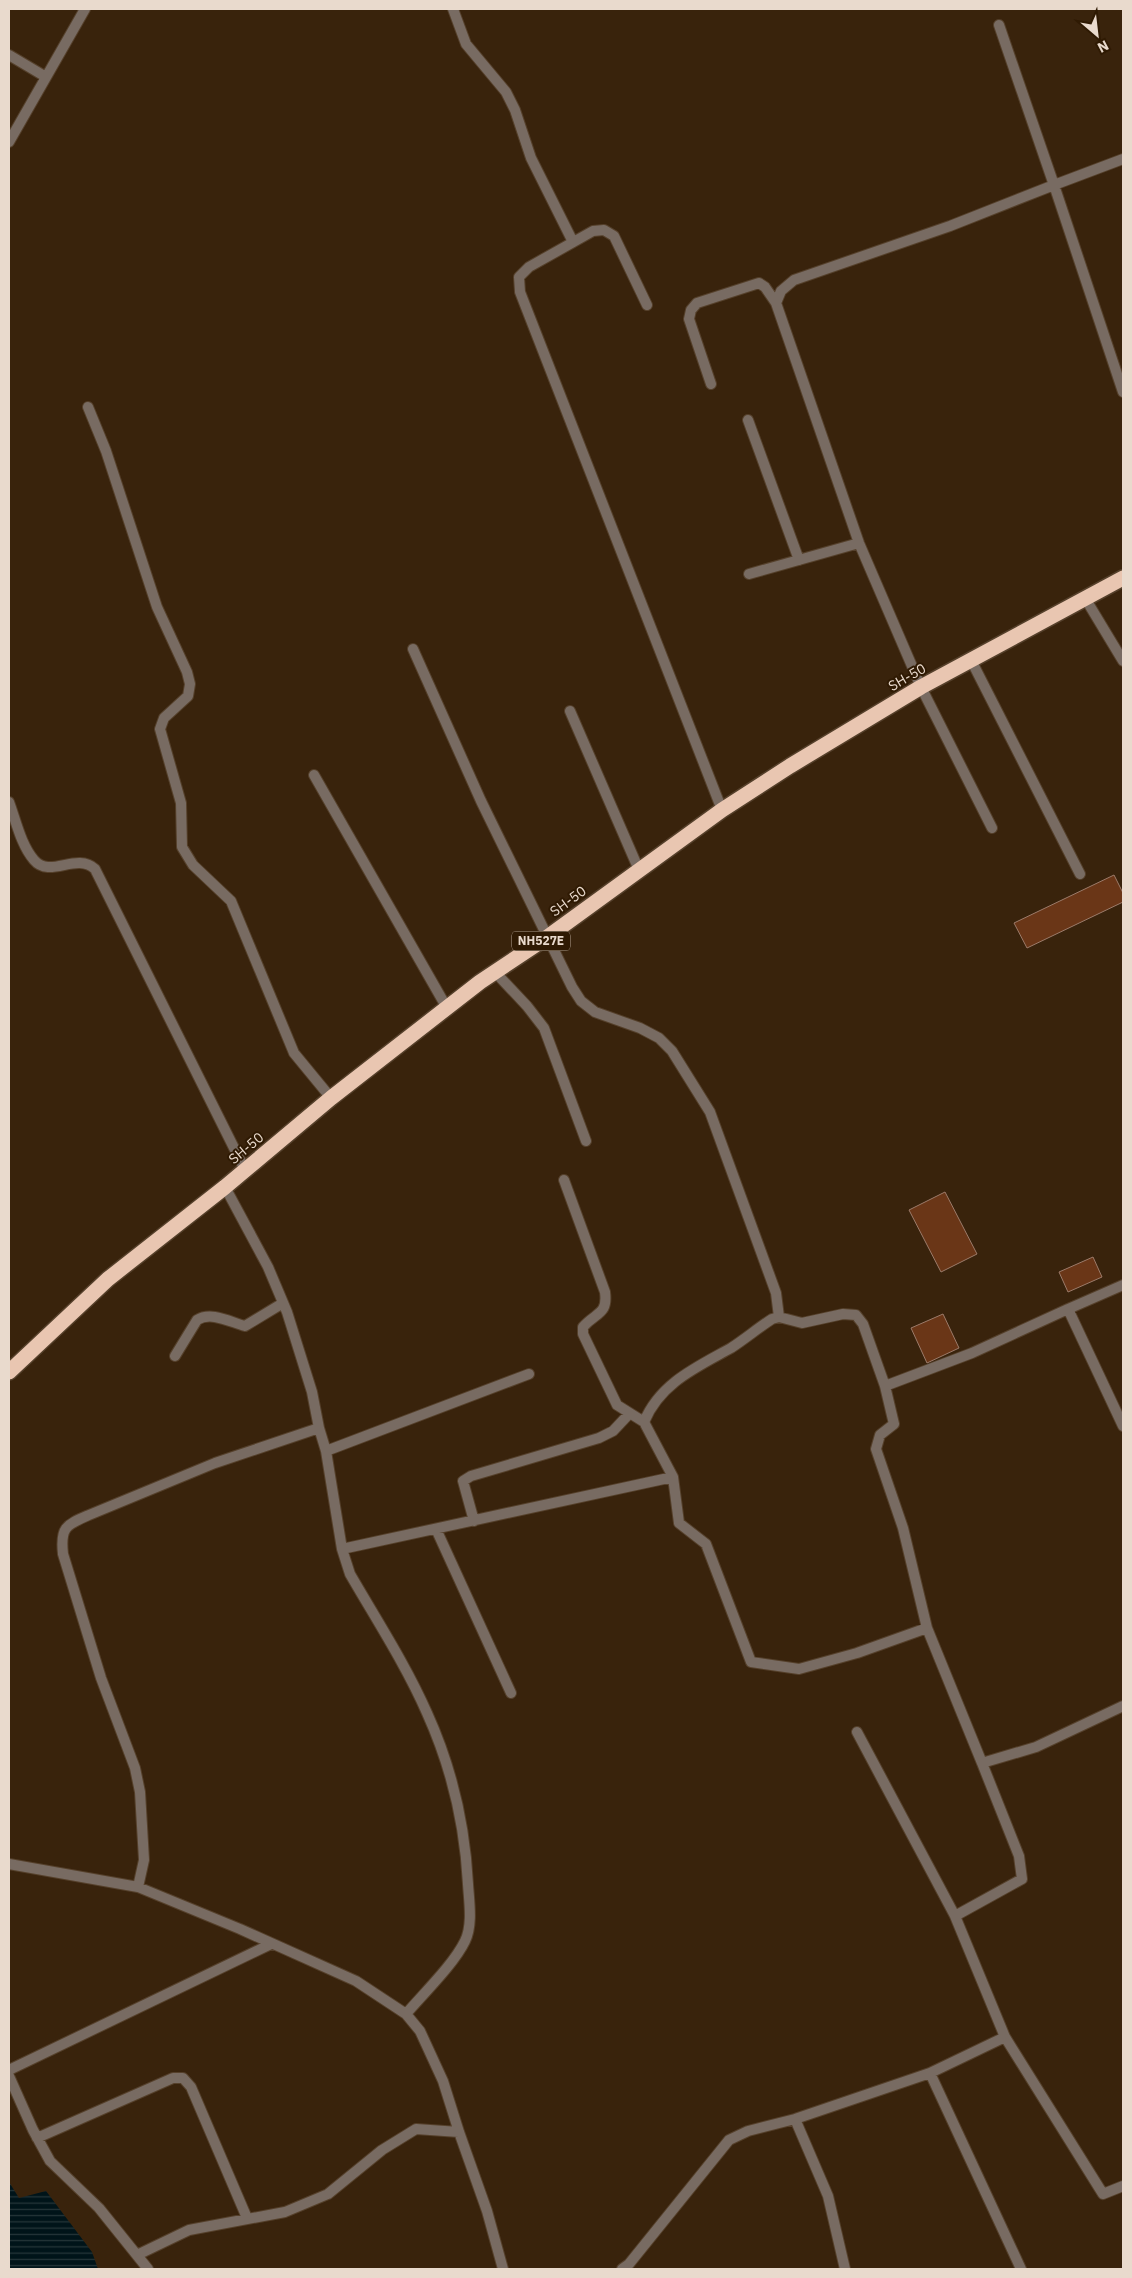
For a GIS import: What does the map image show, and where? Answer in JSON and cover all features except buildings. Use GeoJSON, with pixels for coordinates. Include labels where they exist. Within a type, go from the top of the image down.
{"type":"FeatureCollection","features":[{"type":"Feature","properties":{"kind":"highway","name":"SH-50"},"geometry":{"type":"LineString","coordinates":[[10,1367],[108,1279],[225,1187],[331,1098],[495,972],[546,938],[722,810],[790,766],[921,688],[1123,578]]}},
{"type":"Feature","properties":{"kind":"street"},"geometry":{"type":"LineString","coordinates":[[9,142],[85,9]]}},
{"type":"Feature","properties":{"kind":"street"},"geometry":{"type":"LineString","coordinates":[[453,9],[466,44],[506,92],[515,110],[531,158],[573,242]]}},
{"type":"Feature","properties":{"kind":"street"},"geometry":{"type":"LineString","coordinates":[[999,25],[1123,392]]}},
{"type":"Feature","properties":{"kind":"street"},"geometry":{"type":"LineString","coordinates":[[9,55],[46,77]]}},
{"type":"Feature","properties":{"kind":"street"},"geometry":{"type":"LineString","coordinates":[[776,303],[781,291],[794,280],[950,226],[1123,159]]}},
{"type":"Feature","properties":{"kind":"street"},"geometry":{"type":"LineString","coordinates":[[647,305],[614,236],[604,230],[593,231],[573,242],[529,267],[519,277],[520,292],[722,810]]}},
{"type":"Feature","properties":{"kind":"street"},"geometry":{"type":"LineString","coordinates":[[711,384],[689,319],[691,310],[697,303],[759,283],[765,287],[776,303],[859,543],[921,688],[992,828]]}},
{"type":"Feature","properties":{"kind":"street"},"geometry":{"type":"LineString","coordinates":[[88,407],[106,451],[158,608],[187,672],[190,684],[188,696],[164,718],[160,729],[181,803],[182,847],[193,865],[231,901],[294,1053],[331,1098]]}},
{"type":"Feature","properties":{"kind":"street"},"geometry":{"type":"LineString","coordinates":[[748,420],[799,560]]}},
{"type":"Feature","properties":{"kind":"street"},"geometry":{"type":"LineString","coordinates":[[749,574],[859,543]]}},
{"type":"Feature","properties":{"kind":"street"},"geometry":{"type":"LineString","coordinates":[[1084,598],[1123,661]]}},
{"type":"Feature","properties":{"kind":"street"},"geometry":{"type":"LineString","coordinates":[[413,649],[546,938],[572,987],[581,1001],[595,1012],[640,1028],[659,1038],[672,1052],[710,1112],[776,1293],[779,1318]]}},
{"type":"Feature","properties":{"kind":"street"},"geometry":{"type":"LineString","coordinates":[[971,660],[1080,874]]}},
{"type":"Feature","properties":{"kind":"street"},"geometry":{"type":"LineString","coordinates":[[570,711],[639,870]]}},
{"type":"Feature","properties":{"kind":"street"},"geometry":{"type":"LineString","coordinates":[[314,775],[447,1008]]}},
{"type":"Feature","properties":{"kind":"street"},"geometry":{"type":"LineString","coordinates":[[9,802],[28,852],[35,861],[43,867],[56,867],[78,862],[89,864],[95,869],[245,1170]]}},
{"type":"Feature","properties":{"kind":"street"},"geometry":{"type":"LineString","coordinates":[[495,972],[527,1006],[544,1028],[586,1141]]}},
{"type":"Feature","properties":{"kind":"street"},"geometry":{"type":"LineString","coordinates":[[564,1180],[607,1302],[603,1312],[583,1327],[583,1334],[617,1405],[644,1422],[667,1463],[672,1477],[680,1523],[706,1544],[751,1662],[800,1669],[858,1653],[928,1628]]}},
{"type":"Feature","properties":{"kind":"street"},"geometry":{"type":"LineString","coordinates":[[225,1187],[268,1267],[283,1304],[312,1392],[319,1428],[326,1450],[342,1549],[350,1574],[427,1713],[450,1775],[466,1845],[468,1923],[465,1941],[454,1957],[406,2014]]}},
{"type":"Feature","properties":{"kind":"street"},"geometry":{"type":"LineString","coordinates":[[885,1386],[972,1353],[1123,1285]]}},
{"type":"Feature","properties":{"kind":"street"},"geometry":{"type":"LineString","coordinates":[[174,1356],[197,1320],[202,1316],[209,1316],[245,1326],[283,1304]]}},
{"type":"Feature","properties":{"kind":"street"},"geometry":{"type":"LineString","coordinates":[[1068,1309],[1123,1426]]}},
{"type":"Feature","properties":{"kind":"street"},"geometry":{"type":"LineString","coordinates":[[644,1422],[671,1384],[682,1375],[732,1347],[772,1319],[779,1318],[802,1323],[843,1314],[856,1315],[862,1324],[885,1386],[894,1424],[880,1435],[876,1449],[903,1528],[928,1628],[1019,1856],[1022,1879],[955,1916]]}},
{"type":"Feature","properties":{"kind":"street"},"geometry":{"type":"LineString","coordinates":[[326,1450],[529,1374]]}},
{"type":"Feature","properties":{"kind":"street"},"geometry":{"type":"LineString","coordinates":[[474,1521],[463,1481],[471,1476],[599,1438],[613,1431],[629,1414]]}},
{"type":"Feature","properties":{"kind":"street"},"geometry":{"type":"LineString","coordinates":[[138,1887],[144,1860],[140,1792],[135,1768],[101,1678],[63,1554],[62,1539],[64,1530],[69,1524],[82,1518],[215,1463],[319,1428]]}},
{"type":"Feature","properties":{"kind":"street"},"geometry":{"type":"LineString","coordinates":[[342,1549],[672,1477]]}},
{"type":"Feature","properties":{"kind":"street"},"geometry":{"type":"LineString","coordinates":[[436,1529],[511,1693]]}},
{"type":"Feature","properties":{"kind":"street"},"geometry":{"type":"LineString","coordinates":[[982,1763],[1036,1747],[1123,1706]]}},
{"type":"Feature","properties":{"kind":"street"},"geometry":{"type":"LineString","coordinates":[[857,1732],[955,1916],[1005,2037],[1103,2194],[1123,2186]]}},
{"type":"Feature","properties":{"kind":"street"},"geometry":{"type":"LineString","coordinates":[[9,1864],[138,1887],[240,1929],[356,1981],[406,2014],[420,2031],[443,2081],[487,2211],[503,2269]]}},
{"type":"Feature","properties":{"kind":"street"},"geometry":{"type":"LineString","coordinates":[[9,2070],[271,1944]]}},
{"type":"Feature","properties":{"kind":"street"},"geometry":{"type":"LineString","coordinates":[[622,2269],[629,2264],[730,2140],[748,2131],[795,2119],[930,2073],[1005,2037]]}},
{"type":"Feature","properties":{"kind":"street"},"geometry":{"type":"LineString","coordinates":[[930,2073],[1021,2269]]}},
{"type":"Feature","properties":{"kind":"street"},"geometry":{"type":"LineString","coordinates":[[9,2076],[37,2138],[50,2161],[100,2208],[148,2269]]}},
{"type":"Feature","properties":{"kind":"street"},"geometry":{"type":"LineString","coordinates":[[37,2138],[173,2078],[183,2078],[191,2087],[247,2218]]}},
{"type":"Feature","properties":{"kind":"street"},"geometry":{"type":"LineString","coordinates":[[795,2119],[828,2196],[845,2269]]}},
{"type":"Feature","properties":{"kind":"street"},"geometry":{"type":"LineString","coordinates":[[137,2255],[189,2230],[285,2212],[328,2194],[382,2150],[416,2129],[459,2132]]}},
{"type":"Feature","properties":{"kind":"shaded area"},"geometry":{"type":"Polygon","coordinates":[[[9,2182],[19,2198],[46,2191],[92,2252],[98,2269],[9,2269],[9,2182]]]}}]}
